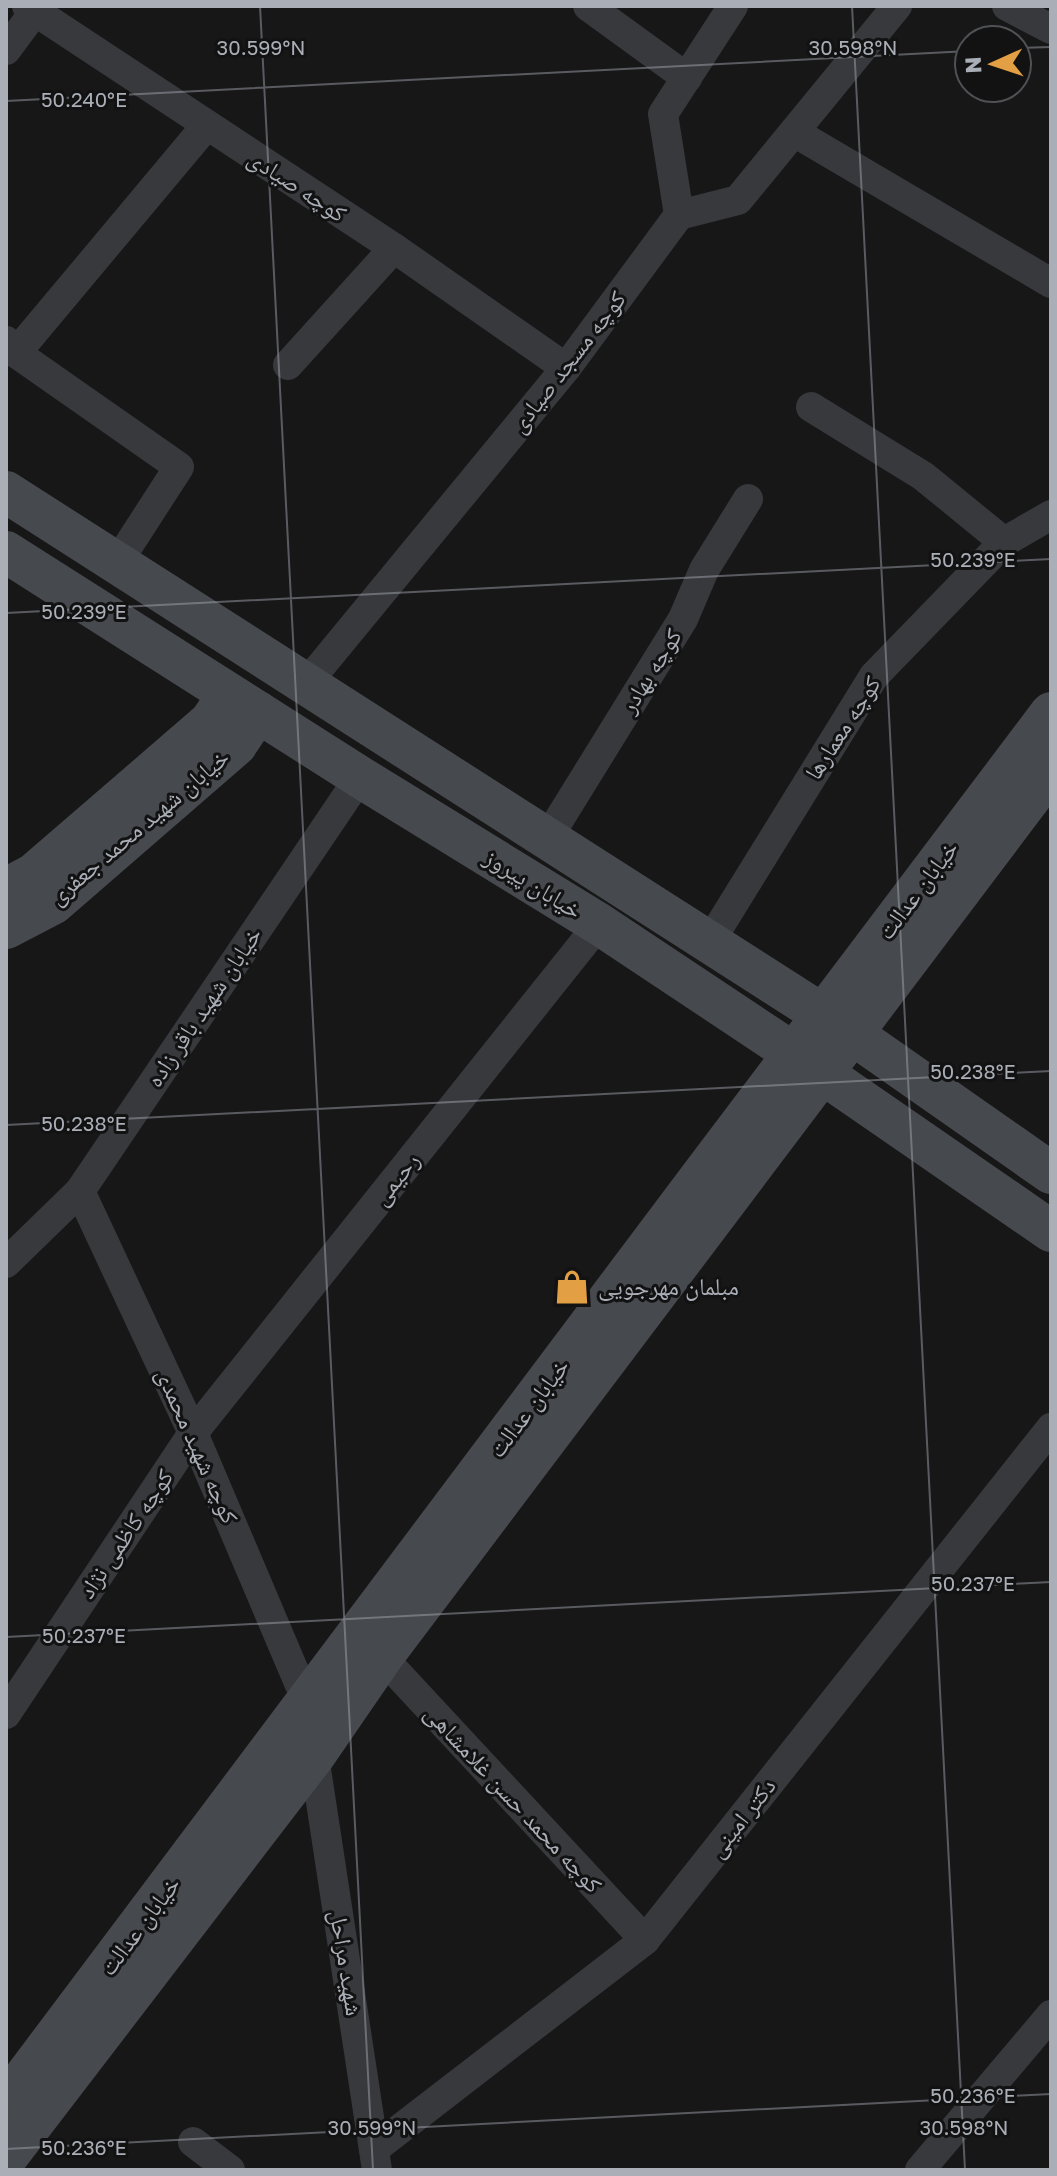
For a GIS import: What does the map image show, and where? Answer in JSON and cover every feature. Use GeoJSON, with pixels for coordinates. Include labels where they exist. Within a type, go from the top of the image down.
{"type":"FeatureCollection","features":[{"type":"Feature","properties":{"kind":"main road","name":"خیابان پیروز"},"geometry":{"type":"LineString","coordinates":[[6,492],[836,1023],[1051,1173]]}},
{"type":"Feature","properties":{"kind":"main road","name":"خیابان پیروز"},"geometry":{"type":"LineString","coordinates":[[6,552],[360,777],[599,924],[1051,1231]]}},
{"type":"Feature","properties":{"kind":"main road","name":"خیابان شهید محمد جعفری"},"geometry":{"type":"LineString","coordinates":[[6,889],[34,874],[210,722],[243,703]]}},
{"type":"Feature","properties":{"kind":"main road","name":"خیابان شهید محمد جعفری"},"geometry":{"type":"LineString","coordinates":[[6,928],[54,903],[236,745],[243,703]]}},
{"type":"Feature","properties":{"kind":"main road","name":"خیابان عدالت"},"geometry":{"type":"LineString","coordinates":[[6,2158],[314,1756],[836,1023],[911,901],[1051,713]]}},
{"type":"Feature","properties":{"kind":"main road","name":"خیابان عدالت"},"geometry":{"type":"LineString","coordinates":[[836,1023],[1051,770]]}},
{"type":"Feature","properties":{"kind":"main road","name":"خیابان عدالت"},"geometry":{"type":"LineString","coordinates":[[6,2102],[308,1704],[807,1063]]}},
{"type":"Feature","properties":{"kind":"street"},"geometry":{"type":"LineString","coordinates":[[588,6],[687,78]]}},
{"type":"Feature","properties":{"kind":"street"},"geometry":{"type":"LineString","coordinates":[[733,6],[663,114],[679,215],[738,200],[897,6]]}},
{"type":"Feature","properties":{"kind":"street"},"geometry":{"type":"LineString","coordinates":[[1007,6],[1051,29]]}},
{"type":"Feature","properties":{"kind":"street"},"geometry":{"type":"LineString","coordinates":[[6,50],[31,8]]}},
{"type":"Feature","properties":{"kind":"street","name":"کوچه صیادی"},"geometry":{"type":"LineString","coordinates":[[31,8],[394,248],[566,368]]}},
{"type":"Feature","properties":{"kind":"street"},"geometry":{"type":"LineString","coordinates":[[117,563],[179,467],[11,347],[206,126]]}},
{"type":"Feature","properties":{"kind":"street"},"geometry":{"type":"LineString","coordinates":[[794,132],[1051,283]]}},
{"type":"Feature","properties":{"kind":"street","name":"کوچه مسجد صیادی"},"geometry":{"type":"LineString","coordinates":[[306,684],[566,368],[679,215]]}},
{"type":"Feature","properties":{"kind":"street"},"geometry":{"type":"LineString","coordinates":[[288,365],[394,248]]}},
{"type":"Feature","properties":{"kind":"street"},"geometry":{"type":"LineString","coordinates":[[811,407],[923,476],[1004,542]]}},
{"type":"Feature","properties":{"kind":"street","name":"کوچه بهادر"},"geometry":{"type":"LineString","coordinates":[[547,839],[683,619],[704,570],[748,499]]}},
{"type":"Feature","properties":{"kind":"street","name":"کوچه معمارها"},"geometry":{"type":"LineString","coordinates":[[709,943],[874,676],[1004,542],[1051,515]]}},
{"type":"Feature","properties":{"kind":"street","name":"خیابان شهید باقر زاده"},"geometry":{"type":"LineString","coordinates":[[6,1263],[80,1191],[360,777]]}},
{"type":"Feature","properties":{"kind":"street","name":"رحیمی"},"geometry":{"type":"LineString","coordinates":[[193,1433],[599,924]]}},
{"type":"Feature","properties":{"kind":"street","name":"کوچه شهید محمدی"},"geometry":{"type":"LineString","coordinates":[[80,1191],[193,1433],[308,1704]]}},
{"type":"Feature","properties":{"kind":"street","name":"دکتر امینی"},"geometry":{"type":"LineString","coordinates":[[376,2159],[645,1940],[1051,1428]]}},
{"type":"Feature","properties":{"kind":"street","name":"کوچه کاظمی نژاد"},"geometry":{"type":"LineString","coordinates":[[6,1714],[193,1433]]}},
{"type":"Feature","properties":{"kind":"street","name":"کوچه محمد حسن غلامشاهی"},"geometry":{"type":"LineString","coordinates":[[382,1657],[645,1940]]}},
{"type":"Feature","properties":{"kind":"street","name":"شهید مراحل"},"geometry":{"type":"LineString","coordinates":[[314,1756],[376,2159]]}},
{"type":"Feature","properties":{"kind":"street"},"geometry":{"type":"LineString","coordinates":[[920,2170],[1051,2015]]}},
{"type":"Feature","properties":{"kind":"street"},"geometry":{"type":"LineString","coordinates":[[193,2142],[230,2170]]}},
{"type":"Feature","properties":{"kind":"place","name":"مبلمان مهرجویی"},"geometry":{"type":"Point","coordinates":[572,1287]}}]}
